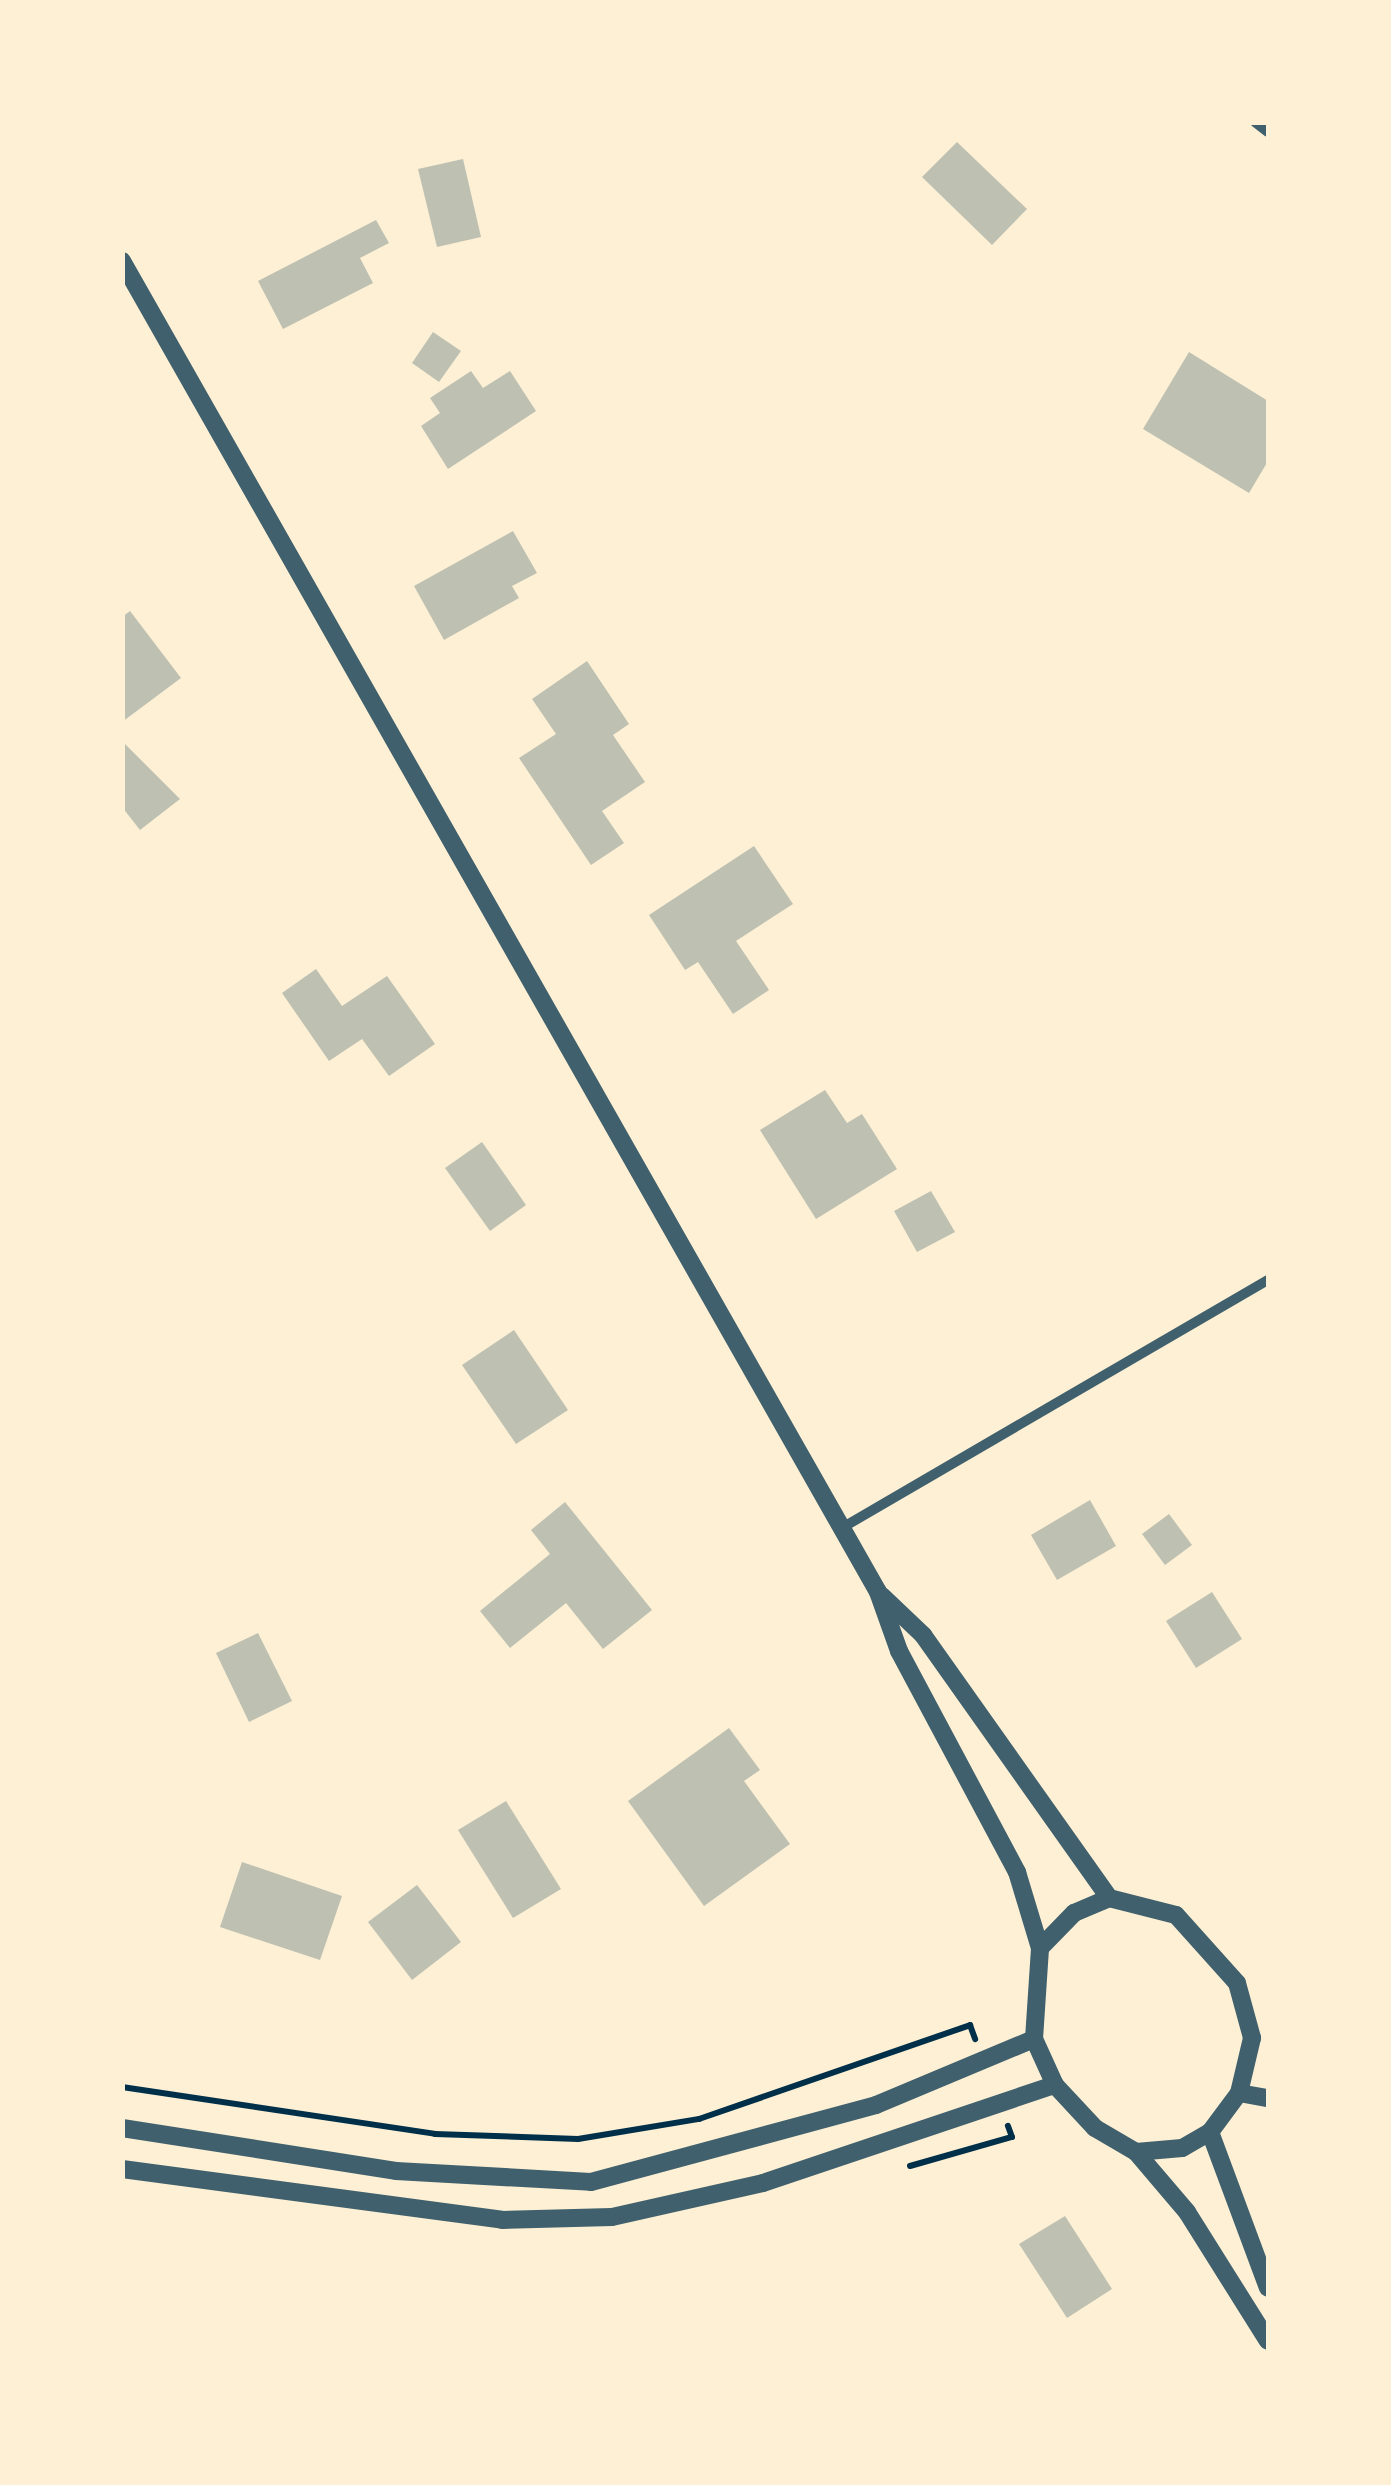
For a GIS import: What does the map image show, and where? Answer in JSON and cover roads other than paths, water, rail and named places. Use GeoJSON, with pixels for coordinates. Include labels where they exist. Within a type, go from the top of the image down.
{"type":"FeatureCollection","features":[{"type":"Feature","properties":{"kind":"street"},"geometry":{"type":"LineString","coordinates":[[1255,122],[1268,132]]}},
{"type":"Feature","properties":{"kind":"street"},"geometry":{"type":"LineString","coordinates":[[122,261],[839,1530],[878,1592],[899,1651],[1016,1872],[1040,1948],[1034,2040],[1055,2085],[1095,2128],[1136,2152],[1188,2212],[1268,2340]]}},
{"type":"Feature","properties":{"kind":"street"},"geometry":{"type":"LineString","coordinates":[[839,1530],[1268,1280]]}},
{"type":"Feature","properties":{"kind":"street"},"geometry":{"type":"LineString","coordinates":[[878,1592],[923,1635],[1109,1898]]}},
{"type":"Feature","properties":{"kind":"street"},"geometry":{"type":"LineString","coordinates":[[1040,1948],[1074,1913],[1109,1898],[1176,1915],[1206,1940],[1238,1983],[1260,2041],[1239,2093],[1210,2132],[1182,2148],[1136,2152]]}},
{"type":"Feature","properties":{"kind":"street"},"geometry":{"type":"LineString","coordinates":[[122,2128],[396,2170],[592,2182],[876,2105],[985,2066],[1034,2040]]}},
{"type":"Feature","properties":{"kind":"street"},"geometry":{"type":"LineString","coordinates":[[122,2168],[502,2220],[612,2217],[763,2183],[1055,2085]]}},
{"type":"Feature","properties":{"kind":"street"},"geometry":{"type":"LineString","coordinates":[[1239,2093],[1268,2098]]}},
{"type":"Feature","properties":{"kind":"street"},"geometry":{"type":"LineString","coordinates":[[1210,2132],[1268,2288]]}}]}
